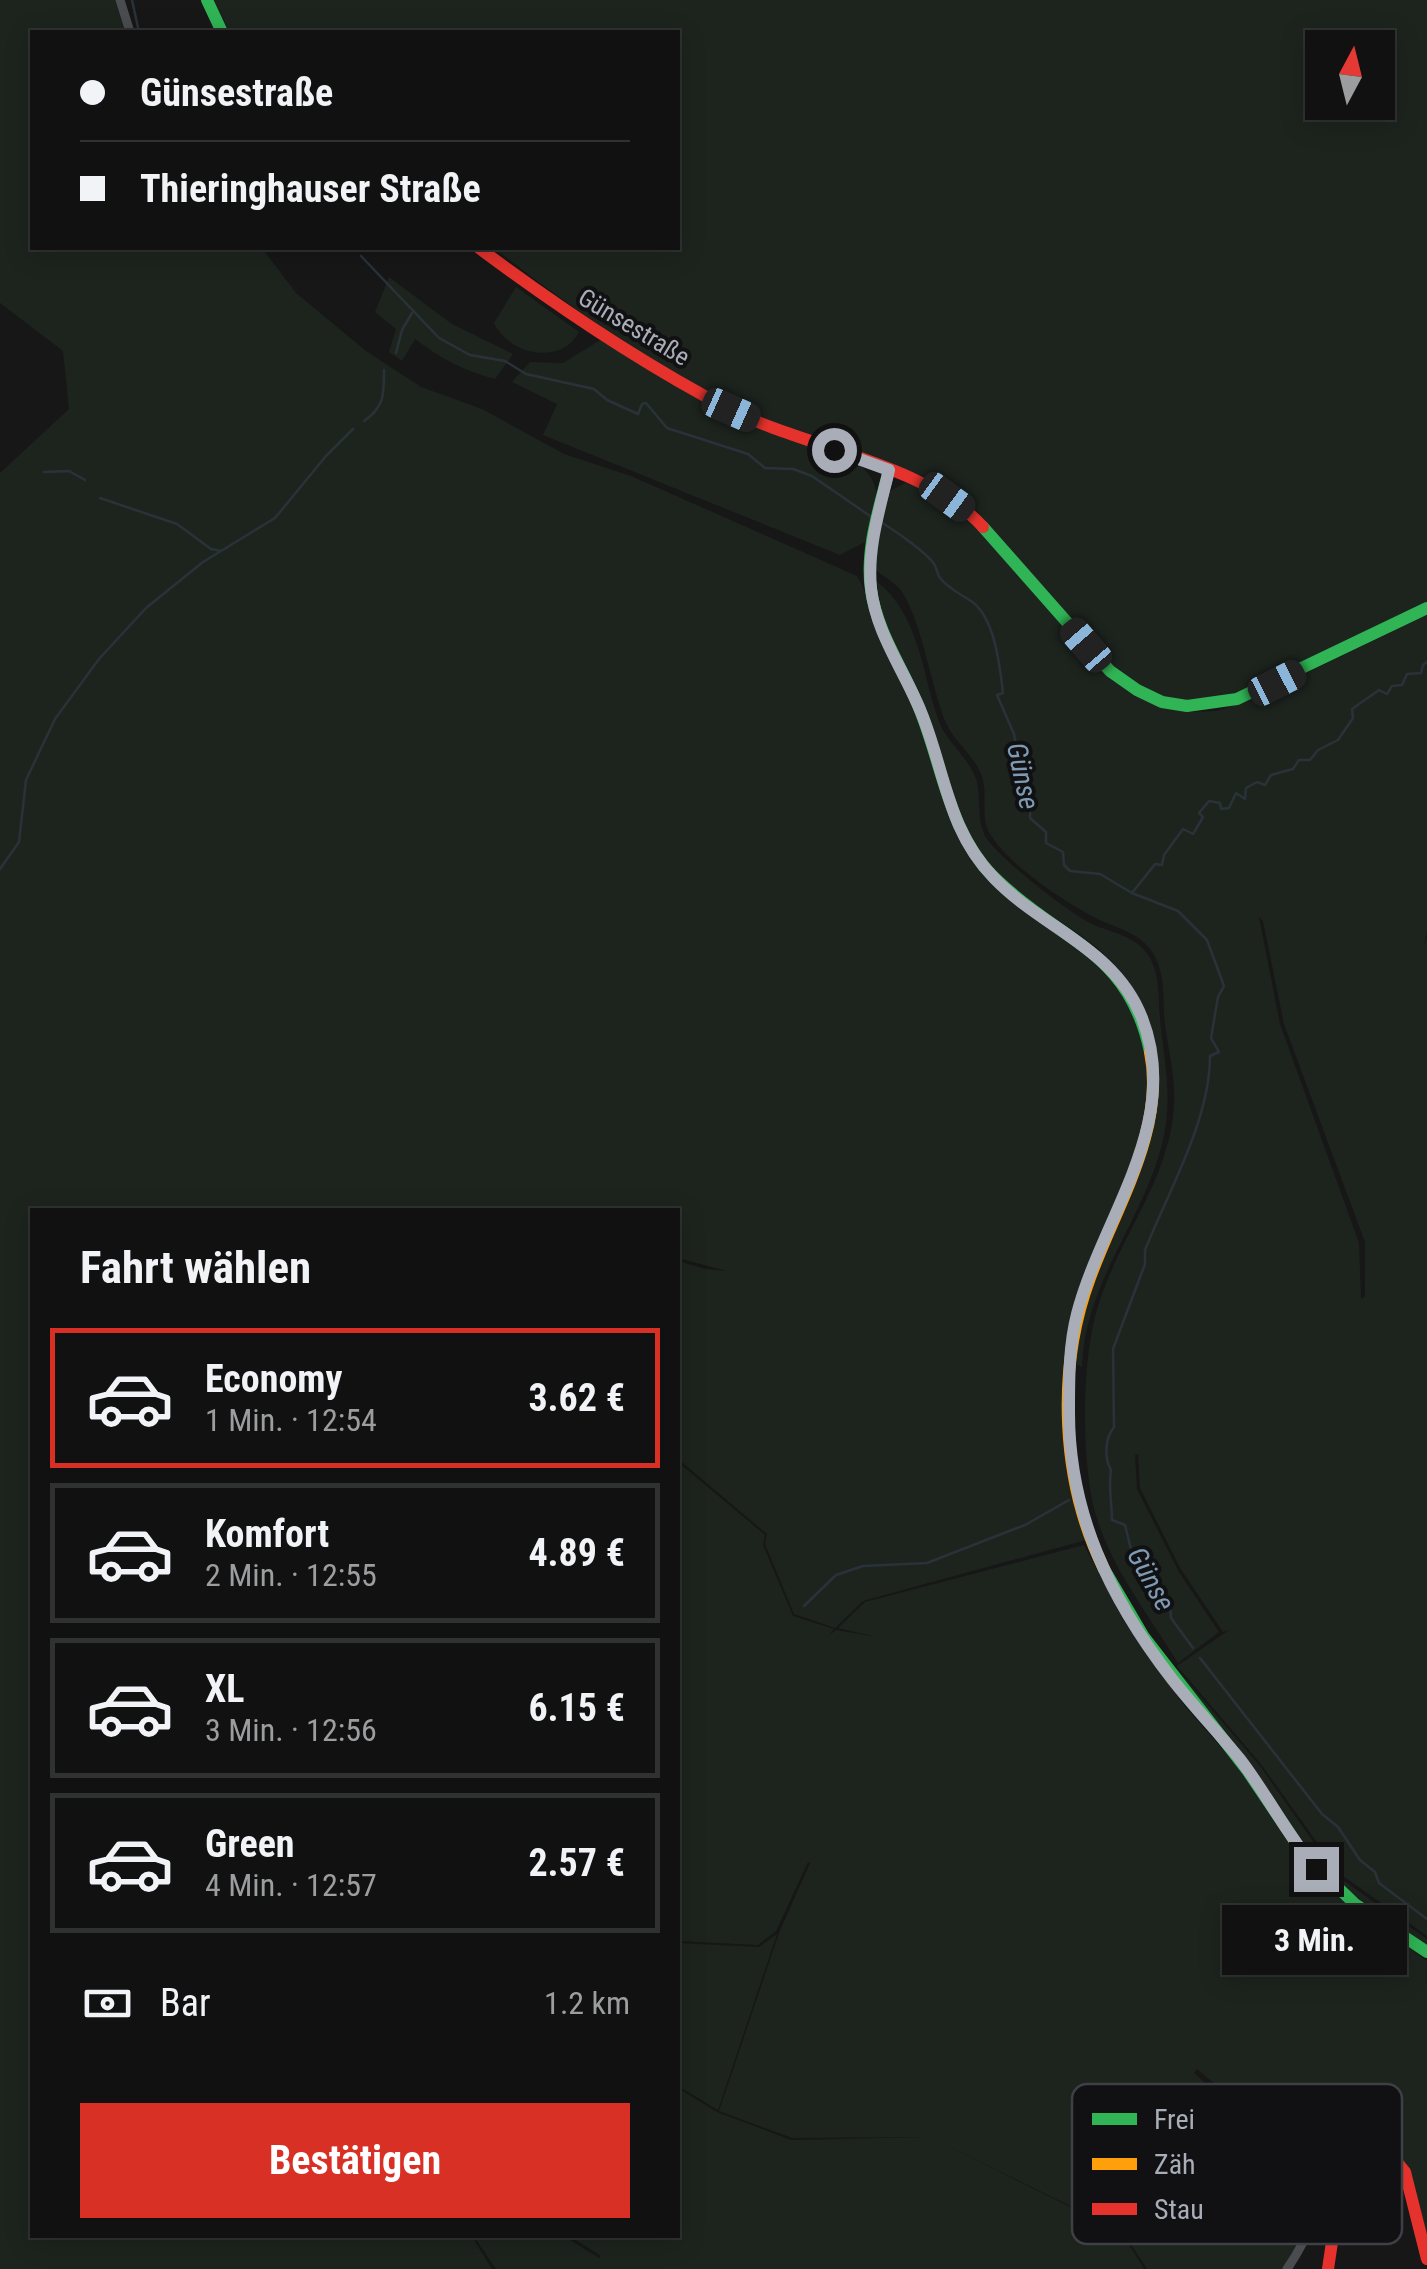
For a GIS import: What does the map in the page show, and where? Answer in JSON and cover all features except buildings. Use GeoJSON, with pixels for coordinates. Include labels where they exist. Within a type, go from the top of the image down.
{"type":"FeatureCollection","features":[{"type":"Feature","properties":{"kind":"street"},"geometry":{"type":"LineString","coordinates":[[120,0],[129,30]]}},
{"type":"Feature","properties":{"kind":"street"},"geometry":{"type":"LineString","coordinates":[[207,0],[221,30]]}},
{"type":"Feature","properties":{"kind":"street","name":"Günsestraße"},"geometry":{"type":"LineString","coordinates":[[482,250],[558,308],[731,410],[889,470],[947,497],[973,516],[1110,671],[1159,702],[1201,707],[1244,698],[1427,608]]}},
{"type":"Feature","properties":{"kind":"street"},"geometry":{"type":"LineString","coordinates":[[889,470],[875,529],[871,590],[880,626],[925,722],[955,818],[973,852],[994,878],[1111,967],[1142,1018],[1152,1055],[1154,1090],[1148,1126],[1138,1162],[1077,1314],[1069,1363],[1070,1464],[1080,1510],[1095,1551],[1159,1660],[1251,1774],[1303,1854],[1352,1902],[1427,1952]]}},
{"type":"Feature","properties":{"kind":"street"},"geometry":{"type":"LineString","coordinates":[[1402,2168],[1427,2260]]}},
{"type":"Feature","properties":{"kind":"street"},"geometry":{"type":"LineString","coordinates":[[1287,2269],[1303,2244]]}},
{"type":"Feature","properties":{"kind":"street"},"geometry":{"type":"LineString","coordinates":[[1328,2269],[1332,2244]]}},
{"type":"Feature","properties":{"kind":"shaded area"},"geometry":{"type":"Polygon","coordinates":[[[0,0],[115,0],[124,30],[30,30],[30,250],[264,250],[296,293],[366,351],[421,387],[482,409],[564,454],[631,476],[857,576],[879,640],[921,722],[931,725],[883,622],[877,582],[891,595],[911,629],[940,724],[977,782],[982,828],[990,843],[1078,916],[1139,945],[1146,951],[1156,974],[1168,1094],[1163,1140],[1143,1197],[1093,1307],[1082,1367],[1073,1363],[1080,1316],[1148,1135],[1156,1092],[1155,1048],[1142,1005],[1113,963],[1081,935],[1014,890],[975,845],[968,852],[1006,893],[1078,944],[1115,978],[1143,1032],[1150,1072],[1147,1112],[1136,1151],[1071,1325],[1063,1403],[1066,1459],[1086,1540],[863,1601],[835,1628],[794,1614],[765,1544],[767,1534],[680,1461],[680,1262],[727,1271],[680,1259],[680,1208],[30,1208],[30,2238],[473,2238],[492,2269],[0,2269],[0,473],[69,409],[63,351],[0,303],[0,0]]]}},
{"type":"Feature","properties":{"kind":"shaded area"},"geometry":{"type":"Polygon","coordinates":[[[214,0],[1427,0],[1427,606],[1215,705],[1162,700],[1110,667],[977,511],[887,466],[762,417],[700,387],[608,332],[497,250],[680,250],[680,30],[229,30],[214,0]]]}},
{"type":"Feature","properties":{"kind":"shaded area"},"geometry":{"type":"Polygon","coordinates":[[[389,277],[452,324],[513,354],[495,379],[453,363],[415,339],[402,361],[389,352],[396,329],[375,312],[389,277]]]}},
{"type":"Feature","properties":{"kind":"shaded area"},"geometry":{"type":"Polygon","coordinates":[[[516,287],[579,332],[571,343],[548,353],[535,352],[511,343],[501,334],[494,323],[516,287]]]}},
{"type":"Feature","properties":{"kind":"shaded area"},"geometry":{"type":"Polygon","coordinates":[[[602,339],[730,416],[860,465],[874,483],[877,500],[867,541],[840,555],[543,435],[557,404],[512,382],[530,362],[563,363],[602,339]]]}},
{"type":"Feature","properties":{"kind":"shaded area"},"geometry":{"type":"Polygon","coordinates":[[[907,482],[943,500],[967,518],[1107,675],[1188,712],[1217,711],[1250,700],[1427,615],[1427,933],[1423,947],[1427,937],[1427,1936],[1339,1873],[1261,1764],[1177,1666],[1229,1630],[1223,1632],[1180,1568],[1140,1488],[1138,1454],[1137,1489],[1179,1572],[1219,1632],[1178,1663],[1129,1586],[1099,1525],[1087,1460],[1088,1361],[1103,1290],[1152,1187],[1170,1134],[1174,1083],[1162,978],[1155,957],[1144,942],[1052,891],[1008,856],[989,832],[980,772],[946,723],[913,615],[899,588],[875,570],[888,492],[907,482]],[[1259,917],[1280,1024],[1359,1243],[1361,1299],[1365,1296],[1365,1242],[1284,1024],[1259,917]]]}},
{"type":"Feature","properties":{"kind":"shaded area"},"geometry":{"type":"Polygon","coordinates":[[[680,1464],[765,1535],[763,1545],[793,1616],[834,1629],[828,1636],[836,1630],[877,1637],[838,1628],[865,1602],[1084,1545],[1124,1621],[1183,1704],[1234,1762],[1312,1873],[1328,1890],[1427,1961],[1427,2246],[1409,2171],[1402,2166],[1402,2084],[1215,2084],[1197,2069],[1194,2073],[1206,2084],[1072,2084],[1072,2207],[936,2140],[1072,2208],[1072,2244],[1129,2244],[1144,2269],[496,2269],[475,2238],[567,2238],[599,2258],[573,2238],[680,2238],[680,2089],[717,2112],[791,2140],[928,2137],[792,2138],[719,2111],[779,1933],[810,1863],[776,1931],[758,1945],[680,1941],[680,1464]]]}},
{"type":"Feature","properties":{"kind":"shaded area"},"geometry":{"type":"Polygon","coordinates":[[[1177,1669],[1260,1766],[1337,1876],[1427,1939],[1427,1946],[1334,1881],[1302,1848],[1263,1781],[1174,1671],[1177,1669]]]}},
{"type":"Feature","properties":{"kind":"shaded area"},"geometry":{"type":"Polygon","coordinates":[[[777,1934],[718,2110],[680,2087],[680,1943],[759,1947],[777,1934]]]}},
{"type":"Feature","properties":{"kind":"shaded area"},"geometry":{"type":"Polygon","coordinates":[[[1131,2244],[1299,2244],[1299,2251],[1286,2269],[1147,2269],[1131,2244]]]}},
{"type":"Feature","properties":{"kind":"waterway","name":"Günse"},"geometry":{"type":"LineString","coordinates":[[132,0],[139,30]]}},
{"type":"Feature","properties":{"kind":"waterway","name":"Günse"},"geometry":{"type":"LineString","coordinates":[[361,256],[439,338],[470,355],[505,361],[526,374],[594,389],[607,400],[638,414],[646,403],[667,428],[748,454],[765,468],[793,469],[812,476],[873,518]]}},
{"type":"Feature","properties":{"kind":"waterway"},"geometry":{"type":"LineString","coordinates":[[396,353],[412,313]]}},
{"type":"Feature","properties":{"kind":"waterway"},"geometry":{"type":"LineString","coordinates":[[364,421],[382,399],[384,370]]}},
{"type":"Feature","properties":{"kind":"waterway"},"geometry":{"type":"LineString","coordinates":[[0,869],[19,842],[26,780],[55,719],[99,659],[146,608],[203,562],[275,518],[353,429]]}},
{"type":"Feature","properties":{"kind":"waterway"},"geometry":{"type":"LineString","coordinates":[[44,472],[69,471],[85,480]]}},
{"type":"Feature","properties":{"kind":"waterway"},"geometry":{"type":"LineString","coordinates":[[100,498],[177,524],[211,549],[221,551]]}},
{"type":"Feature","properties":{"kind":"waterway","name":"Günse"},"geometry":{"type":"LineString","coordinates":[[880,522],[925,554],[943,582],[971,601],[986,618],[1000,670],[1003,693],[997,695],[1014,734],[1022,786],[1031,787],[1030,818],[1046,832],[1046,843],[1063,852],[1064,865],[1070,871],[1100,874],[1132,893],[1178,911],[1207,940],[1224,986],[1218,997],[1211,1038],[1219,1052],[1210,1056],[1196,1130],[1145,1250],[1145,1264],[1113,1349],[1114,1427],[1106,1448],[1111,1470],[1112,1520],[1125,1525],[1132,1553],[1159,1583],[1159,1598],[1170,1607],[1171,1618],[1193,1648]]}},
{"type":"Feature","properties":{"kind":"waterway"},"geometry":{"type":"LineString","coordinates":[[1132,893],[1155,864],[1162,865],[1164,855],[1183,829],[1193,834],[1203,817],[1199,813],[1209,801],[1220,803],[1221,809],[1229,808],[1236,793],[1245,799],[1246,788],[1257,782],[1265,785],[1271,775],[1293,769],[1299,760],[1310,760],[1318,750],[1338,740],[1353,718],[1352,709],[1379,690],[1387,694],[1392,686],[1402,685],[1407,674],[1421,673],[1427,662]]}},
{"type":"Feature","properties":{"kind":"waterway"},"geometry":{"type":"LineString","coordinates":[[804,1606],[836,1575],[863,1566],[927,1563],[1025,1525],[1069,1500]]}},
{"type":"Feature","properties":{"kind":"waterway","name":"Günse"},"geometry":{"type":"LineString","coordinates":[[1200,1658],[1322,1814],[1338,1827],[1360,1860],[1375,1872],[1379,1883],[1427,1919]]}},
{"type":"Feature","properties":{"kind":"traffic: fast"},"geometry":{"type":"LineString","coordinates":[[207,0],[221,30]]}},
{"type":"Feature","properties":{"kind":"traffic: fast"},"geometry":{"type":"LineString","coordinates":[[889,470],[871,545],[871,590],[884,634],[926,726],[957,820],[967,842],[998,881],[1110,970],[1127,991],[1150,1052]]}},
{"type":"Feature","properties":{"kind":"traffic: fast"},"geometry":{"type":"LineString","coordinates":[[983,527],[1110,671],[1162,702],[1187,706],[1237,699],[1427,608]]}},
{"type":"Feature","properties":{"kind":"traffic: fast"},"geometry":{"type":"LineString","coordinates":[[1104,1569],[1144,1637],[1247,1770],[1305,1856],[1355,1904],[1427,1952]]}},
{"type":"Feature","properties":{"kind":"traffic: slow"},"geometry":{"type":"LineString","coordinates":[[1104,1569],[1079,1500],[1068,1425],[1068,1387],[1079,1313],[1145,1139],[1153,1081],[1150,1052]]}},
{"type":"Feature","properties":{"kind":"traffic: jam"},"geometry":{"type":"LineString","coordinates":[[482,250],[601,333],[696,391],[759,422],[930,487],[959,505],[983,527]]}},
{"type":"Feature","properties":{"kind":"traffic: jam"},"geometry":{"type":"LineString","coordinates":[[1402,2168],[1427,2259]]}},
{"type":"Feature","properties":{"kind":"traffic: jam"},"geometry":{"type":"LineString","coordinates":[[1328,2269],[1332,2244]]}},
{"type":"Feature","properties":{"kind":"route"},"geometry":{"type":"LineString","coordinates":[[834,450],[889,470],[872,540],[871,590],[880,626],[916,698],[940,778],[973,852],[994,878],[1019,899],[1111,967],[1142,1018],[1152,1055],[1154,1090],[1138,1162],[1077,1314],[1069,1363],[1068,1449],[1072,1480],[1095,1551],[1133,1621],[1172,1680],[1251,1774],[1316,1869]]}}]}
